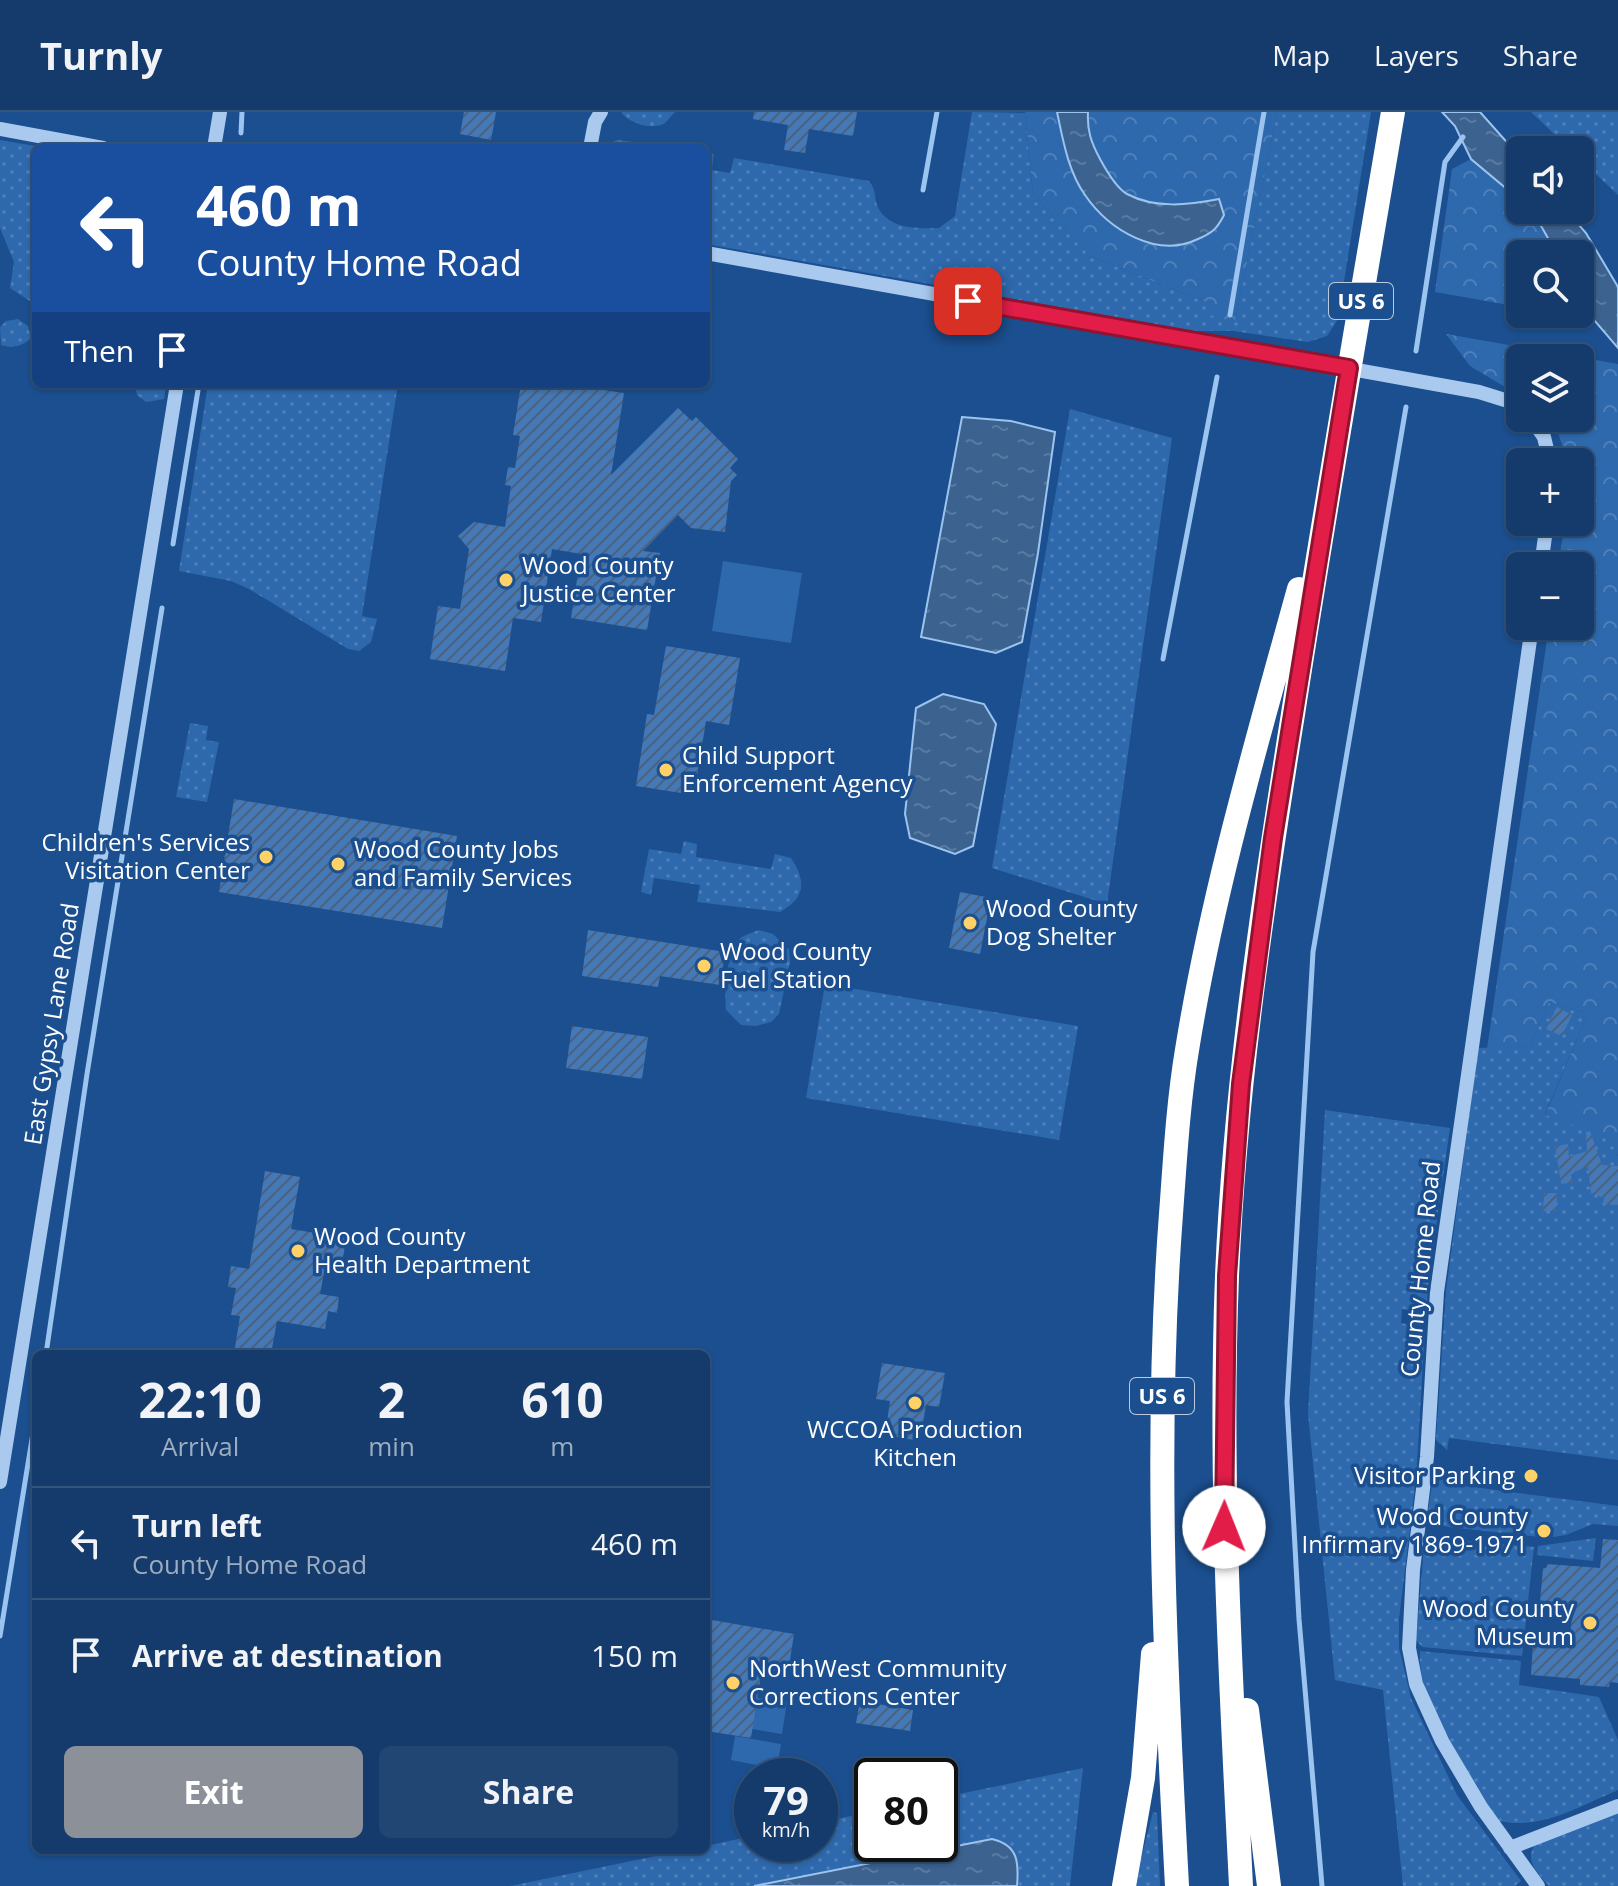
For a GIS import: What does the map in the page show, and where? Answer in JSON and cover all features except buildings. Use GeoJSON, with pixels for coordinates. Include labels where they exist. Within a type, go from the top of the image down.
{"type":"FeatureCollection","features":[{"type":"Feature","properties":{"kind":"highway","name":"US 6"},"geometry":{"type":"LineString","coordinates":[[1241,1886],[1224,1527],[1227,1276],[1241,1084],[1273,838],[1392,115]]}},
{"type":"Feature","properties":{"kind":"highway","name":"US 6"},"geometry":{"type":"LineString","coordinates":[[1177,1886],[1162,1536],[1162,1395],[1166,1281],[1178,1120],[1186,1052],[1234,830],[1329,483]]}},
{"type":"Feature","properties":{"kind":"highway"},"geometry":{"type":"LineString","coordinates":[[1224,1527],[1269,1886]]}},
{"type":"Feature","properties":{"kind":"highway"},"geometry":{"type":"LineString","coordinates":[[1124,1886],[1143,1778],[1162,1536]]}},
{"type":"Feature","properties":{"kind":"street"},"geometry":{"type":"LineString","coordinates":[[215,144],[220,112]]}},
{"type":"Feature","properties":{"kind":"street"},"geometry":{"type":"LineString","coordinates":[[591,144],[595,122],[601,112]]}},
{"type":"Feature","properties":{"kind":"street"},"geometry":{"type":"LineString","coordinates":[[0,129],[81,144]]}},
{"type":"Feature","properties":{"kind":"street"},"geometry":{"type":"LineString","coordinates":[[710,254],[1349,368],[1479,392],[1506,400]]}},
{"type":"Feature","properties":{"kind":"street","name":"East Gypsy Lane Road"},"geometry":{"type":"LineString","coordinates":[[0,1482],[176,388]]}},
{"type":"Feature","properties":{"kind":"street","name":"County Home Road"},"geometry":{"type":"LineString","coordinates":[[1530,640],[1437,1292],[1427,1457],[1409,1621],[1410,1659],[1425,1708],[1481,1807],[1538,1886]]}},
{"type":"Feature","properties":{"kind":"street"},"geometry":{"type":"LineString","coordinates":[[1510,1848],[1618,1806]]}},
{"type":"Feature","properties":{"kind":"green space"},"geometry":{"type":"Polygon","coordinates":[[[621,112],[675,112],[665,123],[648,126],[635,122],[621,112]]]}},
{"type":"Feature","properties":{"kind":"green space"},"geometry":{"type":"Polygon","coordinates":[[[972,112],[1025,113],[1033,194],[1090,256],[1206,302],[1235,321],[1277,112],[1371,112],[1338,319],[1327,336],[1308,342],[1233,331],[1193,331],[710,245],[710,153],[714,154],[712,170],[730,173],[734,158],[869,181],[881,213],[904,226],[939,228],[955,216],[972,112]]]}},
{"type":"Feature","properties":{"kind":"green space"},"geometry":{"type":"Polygon","coordinates":[[[1025,112],[1277,112],[1235,322],[1209,315],[1206,302],[1090,256],[1033,194],[1025,112]]]}},
{"type":"Feature","properties":{"kind":"green space"},"geometry":{"type":"Polygon","coordinates":[[[1531,112],[1618,112],[1618,195],[1594,172],[1594,136],[1556,136],[1531,112]]]}},
{"type":"Feature","properties":{"kind":"green space"},"geometry":{"type":"Polygon","coordinates":[[[0,140],[32,145],[32,302],[10,288],[14,262],[0,228],[0,140]]]}},
{"type":"Feature","properties":{"kind":"green space"},"geometry":{"type":"Polygon","coordinates":[[[617,140],[650,144],[608,144],[617,140]]]}},
{"type":"Feature","properties":{"kind":"green space"},"geometry":{"type":"Polygon","coordinates":[[[1471,159],[1506,188],[1506,224],[1540,224],[1549,240],[1506,240],[1506,305],[1435,292],[1452,169],[1471,159]]]}},
{"type":"Feature","properties":{"kind":"green space"},"geometry":{"type":"Polygon","coordinates":[[[18,319],[28,326],[31,338],[17,346],[1,345],[0,327],[6,321],[18,319]]]}},
{"type":"Feature","properties":{"kind":"green space"},"geometry":{"type":"Polygon","coordinates":[[[1446,334],[1506,344],[1506,388],[1470,366],[1446,334]]]}},
{"type":"Feature","properties":{"kind":"green space"},"geometry":{"type":"Polygon","coordinates":[[[1594,360],[1618,364],[1618,1156],[1610,1139],[1545,1115],[1588,1013],[1549,1002],[1530,1046],[1487,1049],[1547,640],[1594,640],[1594,552],[1560,552],[1563,536],[1594,536],[1594,448],[1563,448],[1558,432],[1594,432],[1594,360]]]}},
{"type":"Feature","properties":{"kind":"green space"},"geometry":{"type":"Polygon","coordinates":[[[136,388],[165,388],[164,399],[146,402],[137,395],[136,388]]]}},
{"type":"Feature","properties":{"kind":"green space"},"geometry":{"type":"Polygon","coordinates":[[[207,388],[397,388],[362,616],[377,619],[371,642],[359,651],[348,649],[249,589],[231,581],[179,571],[207,388]]]}},
{"type":"Feature","properties":{"kind":"green space"},"geometry":{"type":"Polygon","coordinates":[[[1070,409],[1172,438],[1107,904],[992,868],[1070,409]]]}},
{"type":"Feature","properties":{"kind":"green space"},"geometry":{"type":"Polygon","coordinates":[[[723,561],[802,573],[791,643],[712,631],[723,561]]]}},
{"type":"Feature","properties":{"kind":"green space"},"geometry":{"type":"Polygon","coordinates":[[[190,723],[208,726],[206,740],[219,742],[207,802],[176,797],[190,723]]]}},
{"type":"Feature","properties":{"kind":"green space"},"geometry":{"type":"Polygon","coordinates":[[[684,841],[697,844],[696,857],[771,869],[775,854],[791,858],[800,875],[799,895],[780,912],[697,902],[700,885],[654,878],[651,895],[641,892],[649,849],[681,854],[684,841]]]}},
{"type":"Feature","properties":{"kind":"green space"},"geometry":{"type":"Polygon","coordinates":[[[759,930],[773,934],[789,950],[790,962],[779,1014],[771,1022],[756,1026],[741,1025],[726,1010],[729,964],[737,941],[759,930]]]}},
{"type":"Feature","properties":{"kind":"green space"},"geometry":{"type":"Polygon","coordinates":[[[825,984],[1078,1026],[1059,1140],[806,1098],[825,984]]]}},
{"type":"Feature","properties":{"kind":"green space"},"geometry":{"type":"Polygon","coordinates":[[[1549,1002],[1588,1013],[1545,1114],[1611,1139],[1618,1156],[1618,1460],[1449,1438],[1447,1450],[1436,1440],[1446,1291],[1478,1048],[1530,1046],[1549,1002]]]}},
{"type":"Feature","properties":{"kind":"green space"},"geometry":{"type":"Polygon","coordinates":[[[1325,1110],[1450,1128],[1426,1313],[1402,1309],[1401,1323],[1425,1328],[1416,1479],[1399,1619],[1399,1648],[1411,1698],[1457,1795],[1521,1881],[1515,1886],[1403,1886],[1383,1690],[1335,1680],[1308,1414],[1325,1110]]]}},
{"type":"Feature","properties":{"kind":"green space","name":"Wood County Museum"},"geometry":{"type":"Polygon","coordinates":[[[1444,1469],[1443,1483],[1618,1506],[1618,1526],[1593,1524],[1553,1537],[1552,1527],[1550,1538],[1442,1525],[1428,1512],[1434,1470],[1444,1469]]]}},
{"type":"Feature","properties":{"kind":"green space"},"geometry":{"type":"Polygon","coordinates":[[[1596,1538],[1593,1561],[1537,1555],[1538,1546],[1596,1538]]]}},
{"type":"Feature","properties":{"kind":"green space"},"geometry":{"type":"Polygon","coordinates":[[[1447,1539],[1534,1547],[1522,1656],[1422,1647],[1416,1640],[1424,1547],[1447,1539]]]}},
{"type":"Feature","properties":{"kind":"green space"},"geometry":{"type":"Polygon","coordinates":[[[1420,1651],[1521,1661],[1519,1685],[1599,1697],[1618,1740],[1618,1790],[1543,1820],[1512,1823],[1496,1820],[1435,1716],[1421,1672],[1420,1651]]]}},
{"type":"Feature","properties":{"kind":"green space"},"geometry":{"type":"Polygon","coordinates":[[[757,1698],[787,1702],[782,1734],[752,1729],[757,1698]]]}},
{"type":"Feature","properties":{"kind":"green space"},"geometry":{"type":"Polygon","coordinates":[[[735,1736],[781,1744],[779,1758],[731,1760],[735,1736]]]}},
{"type":"Feature","properties":{"kind":"green space"},"geometry":{"type":"Polygon","coordinates":[[[1083,1768],[1070,1886],[510,1886],[666,1854],[710,1854],[710,1845],[734,1840],[734,1862],[838,1862],[838,1819],[854,1815],[854,1862],[958,1862],[958,1794],[1083,1768]]]}},
{"type":"Feature","properties":{"kind":"green space"},"geometry":{"type":"Polygon","coordinates":[[[1153,1812],[1157,1813],[1160,1886],[1134,1886],[1153,1812]]]}},
{"type":"Feature","properties":{"kind":"green space"},"geometry":{"type":"Polygon","coordinates":[[[1618,1813],[1618,1886],[1549,1886],[1532,1864],[1531,1852],[1539,1840],[1618,1813]]]}},
{"type":"Feature","properties":{"kind":"water"},"geometry":{"type":"Polygon","coordinates":[[[1057,112],[1088,112],[1094,147],[1115,183],[1127,194],[1161,204],[1219,199],[1224,215],[1219,224],[1198,239],[1166,245],[1135,238],[1120,230],[1095,208],[1079,186],[1067,155],[1057,112]]]}},
{"type":"Feature","properties":{"kind":"water"},"geometry":{"type":"Polygon","coordinates":[[[1442,112],[1480,112],[1506,141],[1506,188],[1471,159],[1455,126],[1442,112]]]}},
{"type":"Feature","properties":{"kind":"water"},"geometry":{"type":"Polygon","coordinates":[[[1540,224],[1578,224],[1590,240],[1549,240],[1540,224]]]}},
{"type":"Feature","properties":{"kind":"water"},"geometry":{"type":"Polygon","coordinates":[[[1594,246],[1618,287],[1618,348],[1594,320],[1594,246]]]}},
{"type":"Feature","properties":{"kind":"water"},"geometry":{"type":"Polygon","coordinates":[[[962,417],[1011,421],[1055,432],[1022,642],[996,653],[921,637],[962,417]]]}},
{"type":"Feature","properties":{"kind":"water"},"geometry":{"type":"Polygon","coordinates":[[[943,694],[984,704],[996,724],[973,846],[955,854],[910,838],[905,814],[916,708],[943,694]]]}},
{"type":"Feature","properties":{"kind":"water"},"geometry":{"type":"Polygon","coordinates":[[[992,1839],[1007,1846],[1015,1856],[1017,1886],[754,1886],[876,1862],[958,1862],[958,1846],[992,1839]]]}},
{"type":"Feature","properties":{"kind":"waterway"},"geometry":{"type":"LineString","coordinates":[[241,133],[242,112]]}},
{"type":"Feature","properties":{"kind":"waterway"},"geometry":{"type":"LineString","coordinates":[[923,190],[937,112]]}},
{"type":"Feature","properties":{"kind":"waterway"},"geometry":{"type":"LineString","coordinates":[[1230,315],[1264,112]]}},
{"type":"Feature","properties":{"kind":"waterway"},"geometry":{"type":"LineString","coordinates":[[1416,351],[1445,162],[1463,137]]}},
{"type":"Feature","properties":{"kind":"waterway"},"geometry":{"type":"LineString","coordinates":[[1163,659],[1217,377]]}},
{"type":"Feature","properties":{"kind":"waterway"},"geometry":{"type":"LineString","coordinates":[[173,544],[198,388]]}},
{"type":"Feature","properties":{"kind":"waterway"},"geometry":{"type":"LineString","coordinates":[[1322,1886],[1299,1619],[1287,1402],[1313,952],[1406,407]]}},
{"type":"Feature","properties":{"kind":"waterway"},"geometry":{"type":"LineString","coordinates":[[47,1350],[87,1074],[162,608]]}},
{"type":"Feature","properties":{"kind":"waterway"},"geometry":{"type":"LineString","coordinates":[[0,1636],[32,1439]]}},
{"type":"Feature","properties":{"kind":"place","name":"Wood County Justice Center"},"geometry":{"type":"Point","coordinates":[506,580]}},
{"type":"Feature","properties":{"kind":"place","name":"Child Support Enforcement Agency"},"geometry":{"type":"Point","coordinates":[666,770]}},
{"type":"Feature","properties":{"kind":"place","name":"Children's Services Visitation Center"},"geometry":{"type":"Point","coordinates":[266,857]}},
{"type":"Feature","properties":{"kind":"place","name":"Wood County Jobs and Family Services"},"geometry":{"type":"Point","coordinates":[338,864]}},
{"type":"Feature","properties":{"kind":"place","name":"Wood County Dog Shelter"},"geometry":{"type":"Point","coordinates":[970,923]}},
{"type":"Feature","properties":{"kind":"place","name":"Wood County Fuel Station"},"geometry":{"type":"Point","coordinates":[704,966]}},
{"type":"Feature","properties":{"kind":"place","name":"Wood County Health Department"},"geometry":{"type":"Point","coordinates":[298,1251]}},
{"type":"Feature","properties":{"kind":"place","name":"WCCOA Production Kitchen"},"geometry":{"type":"Point","coordinates":[915,1403]}},
{"type":"Feature","properties":{"kind":"place","name":"Visitor Parking"},"geometry":{"type":"Point","coordinates":[1531,1476]}},
{"type":"Feature","properties":{"kind":"place","name":"Wood County Infirmary 1869-1971"},"geometry":{"type":"Point","coordinates":[1544,1531]}},
{"type":"Feature","properties":{"kind":"place","name":"Wood County Museum"},"geometry":{"type":"Point","coordinates":[1590,1623]}},
{"type":"Feature","properties":{"kind":"place","name":"NorthWest Community Corrections Center"},"geometry":{"type":"Point","coordinates":[733,1683]}},
{"type":"Feature","properties":{"kind":"route"},"geometry":{"type":"LineString","coordinates":[[968,301],[1349,368],[1273,838],[1241,1084],[1227,1276],[1224,1527]]}}]}
